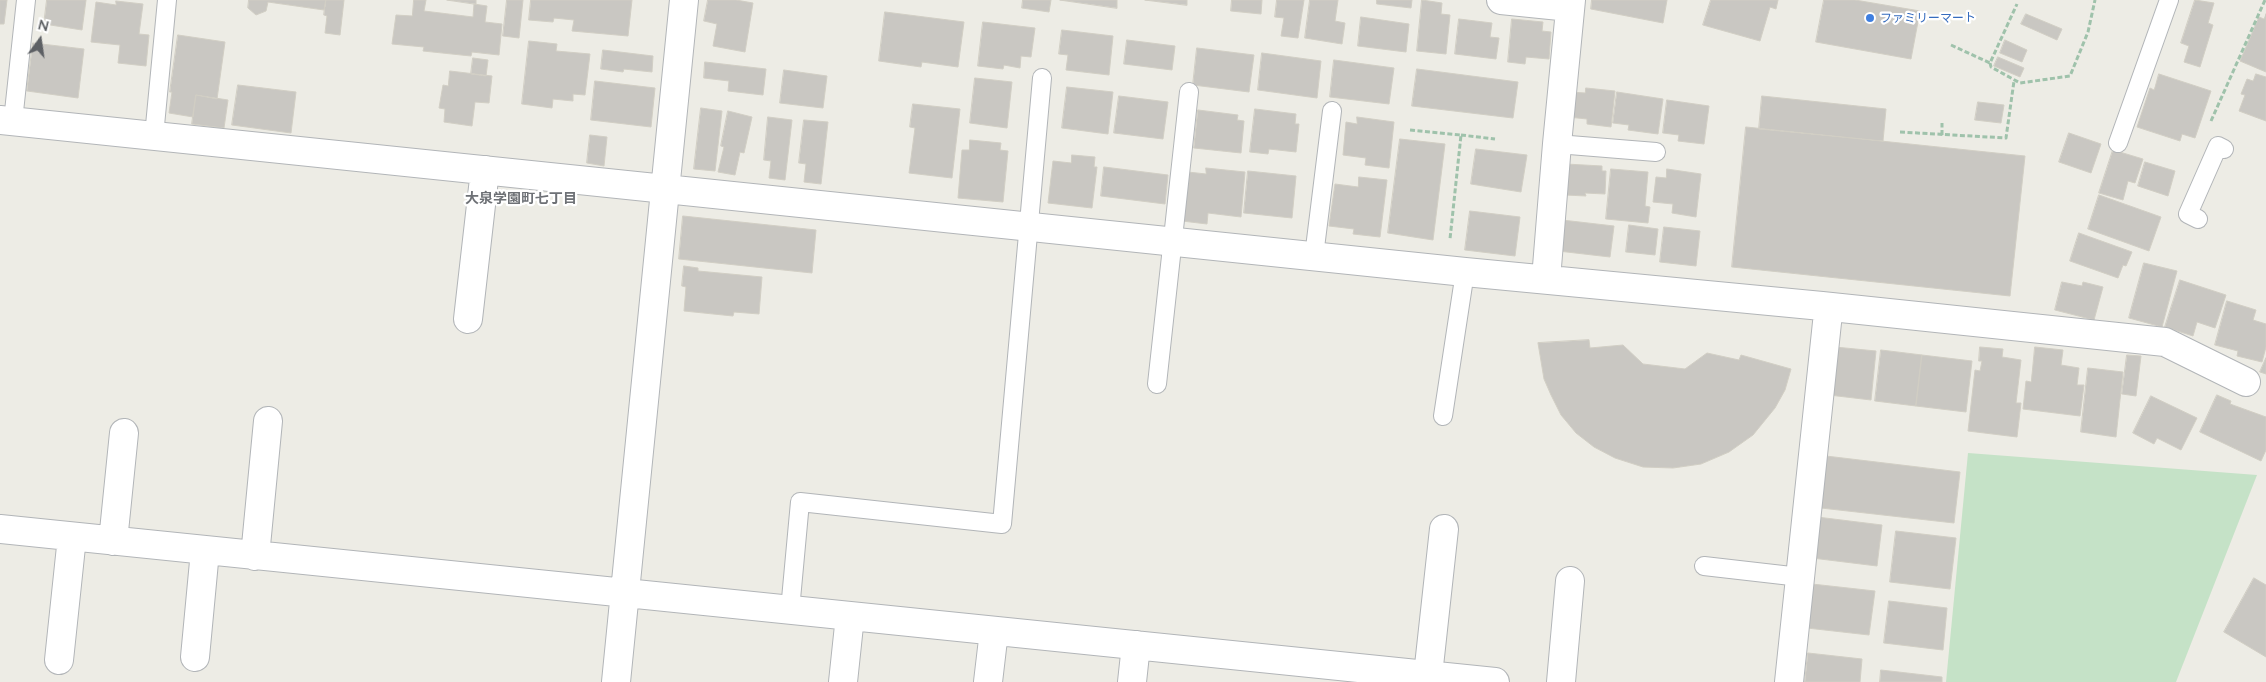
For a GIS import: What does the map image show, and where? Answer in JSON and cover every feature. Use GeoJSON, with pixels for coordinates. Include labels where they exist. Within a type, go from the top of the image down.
{"type":"FeatureCollection","features":[{"type":"Feature","properties":{"kind":"street"},"geometry":{"type":"LineString","coordinates":[[616,682],[684,0]]}},
{"type":"Feature","properties":{"kind":"street"},"geometry":{"type":"LineString","coordinates":[[1501,0],[1571,4],[1546,279]]}},
{"type":"Feature","properties":{"kind":"street"},"geometry":{"type":"LineString","coordinates":[[7,121],[1456,271],[2165,342],[2246,382]]}},
{"type":"Feature","properties":{"kind":"street"},"geometry":{"type":"LineString","coordinates":[[468,320],[485,170]]}},
{"type":"Feature","properties":{"kind":"street"},"geometry":{"type":"LineString","coordinates":[[1790,682],[1828,313],[1826,308]]}},
{"type":"Feature","properties":{"kind":"street"},"geometry":{"type":"LineString","coordinates":[[255,556],[268,421]]}},
{"type":"Feature","properties":{"kind":"street"},"geometry":{"type":"LineString","coordinates":[[113,541],[124,433]]}},
{"type":"Feature","properties":{"kind":"street"},"geometry":{"type":"LineString","coordinates":[[0,529],[1136,646],[1337,674],[1495,682]]}},
{"type":"Feature","properties":{"kind":"street"},"geometry":{"type":"LineString","coordinates":[[1421,677],[1444,529]]}},
{"type":"Feature","properties":{"kind":"street"},"geometry":{"type":"LineString","coordinates":[[59,660],[72,537]]}},
{"type":"Feature","properties":{"kind":"street"},"geometry":{"type":"LineString","coordinates":[[195,656],[205,551]]}},
{"type":"Feature","properties":{"kind":"street"},"geometry":{"type":"LineString","coordinates":[[1561,682],[1570,581]]}},
{"type":"Feature","properties":{"kind":"street"},"geometry":{"type":"LineString","coordinates":[[843,682],[850,616]]}},
{"type":"Feature","properties":{"kind":"street"},"geometry":{"type":"LineString","coordinates":[[988,682],[994,631]]}},
{"type":"Feature","properties":{"kind":"street"},"geometry":{"type":"LineString","coordinates":[[1132,682],[1136,646]]}},
{"type":"Feature","properties":{"kind":"lane"},"geometry":{"type":"LineString","coordinates":[[7,121],[26,0]]}},
{"type":"Feature","properties":{"kind":"lane"},"geometry":{"type":"LineString","coordinates":[[154,136],[167,0]]}},
{"type":"Feature","properties":{"kind":"lane"},"geometry":{"type":"LineString","coordinates":[[2118,143],[2169,0]]}},
{"type":"Feature","properties":{"kind":"lane"},"geometry":{"type":"LineString","coordinates":[[790,610],[800,502],[1002,524],[1042,78]]}},
{"type":"Feature","properties":{"kind":"lane"},"geometry":{"type":"LineString","coordinates":[[1157,384],[1189,92]]}},
{"type":"Feature","properties":{"kind":"lane"},"geometry":{"type":"LineString","coordinates":[[1314,256],[1332,111]]}},
{"type":"Feature","properties":{"kind":"lane"},"geometry":{"type":"LineString","coordinates":[[1557,144],[1656,152]]}},
{"type":"Feature","properties":{"kind":"lane"},"geometry":{"type":"LineString","coordinates":[[2198,219],[2188,214],[2221,147]]}},
{"type":"Feature","properties":{"kind":"lane"},"geometry":{"type":"LineString","coordinates":[[1443,416],[1456,271]]}},
{"type":"Feature","properties":{"kind":"lane"},"geometry":{"type":"LineString","coordinates":[[1704,566],[1800,577]]}},
{"type":"Feature","properties":{"kind":"path"},"geometry":{"type":"LineString","coordinates":[[1951,45],[1990,63],[1991,67],[2020,83],[2070,76],[2088,32],[2095,0]]}},
{"type":"Feature","properties":{"kind":"path"},"geometry":{"type":"LineString","coordinates":[[2221,147],[2210,135],[2209,127],[2265,0]]}},
{"type":"Feature","properties":{"kind":"path"},"geometry":{"type":"LineString","coordinates":[[1990,63],[2017,4]]}},
{"type":"Feature","properties":{"kind":"path"},"geometry":{"type":"LineString","coordinates":[[1900,132],[2006,138],[2014,81]]}},
{"type":"Feature","properties":{"kind":"path"},"geometry":{"type":"LineString","coordinates":[[1942,123],[1942,135]]}},
{"type":"Feature","properties":{"kind":"path"},"geometry":{"type":"LineString","coordinates":[[1410,130],[1494,139]]}},
{"type":"Feature","properties":{"kind":"path"},"geometry":{"type":"LineString","coordinates":[[1456,271],[1462,135]]}},
{"type":"Feature","properties":{"kind":"green space"},"geometry":{"type":"Polygon","coordinates":[[[1968,453],[2257,475],[2176,682],[1946,682],[1968,453]]]}},
{"type":"Feature","properties":{"kind":"building"},"geometry":{"type":"Polygon","coordinates":[[[0,0],[7,0],[4,24],[0,24],[0,0]]]}},
{"type":"Feature","properties":{"kind":"building"},"geometry":{"type":"Polygon","coordinates":[[[47,0],[86,0],[82,30],[44,24],[47,0]]]}},
{"type":"Feature","properties":{"kind":"building"},"geometry":{"type":"Polygon","coordinates":[[[249,0],[326,0],[324,10],[268,2],[266,11],[256,15],[248,8],[249,0]]]}},
{"type":"Feature","properties":{"kind":"building"},"geometry":{"type":"Polygon","coordinates":[[[326,0],[344,0],[340,35],[325,33],[327,16],[324,15],[326,0]]]}},
{"type":"Feature","properties":{"kind":"building"},"geometry":{"type":"Polygon","coordinates":[[[414,0],[426,0],[424,11],[473,17],[474,4],[487,6],[485,22],[502,24],[499,55],[472,52],[471,56],[423,51],[424,47],[392,44],[396,15],[412,16],[414,0]]]}},
{"type":"Feature","properties":{"kind":"building"},"geometry":{"type":"Polygon","coordinates":[[[447,0],[476,0],[476,4],[447,0]]]}},
{"type":"Feature","properties":{"kind":"building"},"geometry":{"type":"Polygon","coordinates":[[[507,0],[523,0],[519,38],[503,36],[507,0]]]}},
{"type":"Feature","properties":{"kind":"building"},"geometry":{"type":"Polygon","coordinates":[[[531,0],[632,0],[628,36],[572,31],[574,20],[554,18],[553,22],[529,20],[531,0]]]}},
{"type":"Feature","properties":{"kind":"building"},"geometry":{"type":"Polygon","coordinates":[[[708,0],[736,0],[753,3],[745,52],[713,46],[717,24],[704,21],[708,0]]]}},
{"type":"Feature","properties":{"kind":"building"},"geometry":{"type":"Polygon","coordinates":[[[1023,0],[1051,0],[1049,12],[1022,8],[1023,0]]]}},
{"type":"Feature","properties":{"kind":"building"},"geometry":{"type":"Polygon","coordinates":[[[1060,0],[1117,0],[1117,8],[1060,0]]]}},
{"type":"Feature","properties":{"kind":"building"},"geometry":{"type":"Polygon","coordinates":[[[1145,0],[1187,0],[1187,5],[1145,0]]]}},
{"type":"Feature","properties":{"kind":"building"},"geometry":{"type":"Polygon","coordinates":[[[1232,0],[1262,0],[1261,14],[1231,11],[1232,0]]]}},
{"type":"Feature","properties":{"kind":"building"},"geometry":{"type":"Polygon","coordinates":[[[1277,0],[1304,0],[1298,38],[1281,36],[1284,18],[1275,17],[1277,0]]]}},
{"type":"Feature","properties":{"kind":"building"},"geometry":{"type":"Polygon","coordinates":[[[1310,0],[1338,0],[1335,21],[1345,23],[1342,44],[1305,38],[1310,0]]]}},
{"type":"Feature","properties":{"kind":"building"},"geometry":{"type":"Polygon","coordinates":[[[1377,0],[1412,0],[1411,8],[1377,4],[1377,0]]]}},
{"type":"Feature","properties":{"kind":"building"},"geometry":{"type":"Polygon","coordinates":[[[1422,0],[1442,3],[1441,14],[1450,15],[1446,54],[1417,51],[1422,0]]]}},
{"type":"Feature","properties":{"kind":"building"},"geometry":{"type":"Polygon","coordinates":[[[1592,0],[1667,0],[1663,23],[1591,9],[1592,0]]]}},
{"type":"Feature","properties":{"kind":"building"},"geometry":{"type":"Polygon","coordinates":[[[1711,0],[1778,0],[1776,9],[1770,7],[1760,41],[1703,25],[1711,0]]]}},
{"type":"Feature","properties":{"kind":"building"},"geometry":{"type":"Polygon","coordinates":[[[1824,0],[1855,0],[1920,11],[1911,59],[1816,42],[1824,0]]]}},
{"type":"Feature","properties":{"kind":"building"},"geometry":{"type":"Polygon","coordinates":[[[2195,0],[2214,3],[2208,23],[2213,25],[2200,67],[2184,62],[2189,46],[2181,43],[2195,0]]]}},
{"type":"Feature","properties":{"kind":"building"},"geometry":{"type":"Polygon","coordinates":[[[116,1],[143,4],[139,34],[149,35],[146,66],[118,63],[120,45],[91,42],[96,2],[116,5],[116,1]]]}},
{"type":"Feature","properties":{"kind":"building"},"geometry":{"type":"Polygon","coordinates":[[[885,12],[964,22],[958,67],[922,62],[921,67],[879,61],[885,12]]]}},
{"type":"Feature","properties":{"kind":"building"},"geometry":{"type":"Polygon","coordinates":[[[2026,14],[2062,29],[2057,40],[2021,24],[2026,14]]]}},
{"type":"Feature","properties":{"kind":"building"},"geometry":{"type":"Polygon","coordinates":[[[2266,14],[2266,72],[2240,61],[2259,17],[2264,19],[2266,14]]]}},
{"type":"Feature","properties":{"kind":"building"},"geometry":{"type":"Polygon","coordinates":[[[1361,17],[1409,24],[1406,52],[1358,46],[1361,17]]]}},
{"type":"Feature","properties":{"kind":"building"},"geometry":{"type":"Polygon","coordinates":[[[1459,19],[1492,23],[1490,37],[1499,38],[1496,59],[1455,54],[1459,19]]]}},
{"type":"Feature","properties":{"kind":"building"},"geometry":{"type":"Polygon","coordinates":[[[1512,19],[1543,22],[1542,31],[1551,32],[1549,59],[1526,57],[1525,64],[1508,62],[1512,19]]]}},
{"type":"Feature","properties":{"kind":"building"},"geometry":{"type":"Polygon","coordinates":[[[983,22],[1035,28],[1031,57],[1021,56],[1020,68],[1004,65],[1003,69],[978,66],[983,22]]]}},
{"type":"Feature","properties":{"kind":"building"},"geometry":{"type":"Polygon","coordinates":[[[1062,30],[1113,36],[1109,75],[1066,70],[1068,55],[1059,54],[1062,30]]]}},
{"type":"Feature","properties":{"kind":"building"},"geometry":{"type":"Polygon","coordinates":[[[178,35],[225,42],[217,99],[196,95],[193,117],[169,113],[178,35]]]}},
{"type":"Feature","properties":{"kind":"building"},"geometry":{"type":"Polygon","coordinates":[[[1127,40],[1175,46],[1172,70],[1124,64],[1127,40]]]}},
{"type":"Feature","properties":{"kind":"building"},"geometry":{"type":"Polygon","coordinates":[[[2005,40],[2027,50],[2022,62],[2000,53],[2005,40]]]}},
{"type":"Feature","properties":{"kind":"building"},"geometry":{"type":"Polygon","coordinates":[[[529,41],[557,44],[556,51],[590,54],[585,95],[573,94],[573,101],[553,99],[552,108],[522,104],[529,41]]]}},
{"type":"Feature","properties":{"kind":"building"},"geometry":{"type":"Polygon","coordinates":[[[33,43],[84,49],[78,98],[27,91],[33,43]]]}},
{"type":"Feature","properties":{"kind":"building"},"geometry":{"type":"Polygon","coordinates":[[[1197,48],[1254,55],[1249,92],[1193,85],[1197,48]]]}},
{"type":"Feature","properties":{"kind":"building"},"geometry":{"type":"Polygon","coordinates":[[[603,50],[653,56],[652,72],[624,69],[623,72],[601,69],[603,50]]]}},
{"type":"Feature","properties":{"kind":"building"},"geometry":{"type":"Polygon","coordinates":[[[1262,53],[1321,61],[1317,98],[1258,90],[1262,53]]]}},
{"type":"Feature","properties":{"kind":"building"},"geometry":{"type":"Polygon","coordinates":[[[1998,57],[2024,68],[2020,77],[1994,66],[1998,57]]]}},
{"type":"Feature","properties":{"kind":"building"},"geometry":{"type":"Polygon","coordinates":[[[473,58],[488,60],[486,76],[471,74],[473,58]]]}},
{"type":"Feature","properties":{"kind":"building"},"geometry":{"type":"Polygon","coordinates":[[[1334,60],[1394,68],[1389,104],[1330,97],[1334,60]]]}},
{"type":"Feature","properties":{"kind":"building"},"geometry":{"type":"Polygon","coordinates":[[[705,62],[766,69],[763,95],[728,91],[729,81],[704,78],[705,62]]]}},
{"type":"Feature","properties":{"kind":"building"},"geometry":{"type":"Polygon","coordinates":[[[1417,69],[1518,82],[1513,118],[1412,106],[1417,69]]]}},
{"type":"Feature","properties":{"kind":"building"},"geometry":{"type":"Polygon","coordinates":[[[784,70],[827,76],[823,108],[780,103],[784,70]]]}},
{"type":"Feature","properties":{"kind":"building"},"geometry":{"type":"Polygon","coordinates":[[[450,71],[492,76],[489,103],[475,102],[472,126],[444,122],[445,109],[439,108],[443,85],[448,86],[450,71]]]}},
{"type":"Feature","properties":{"kind":"building"},"geometry":{"type":"Polygon","coordinates":[[[2159,74],[2211,91],[2195,138],[2182,134],[2180,141],[2137,127],[2150,88],[2154,90],[2159,74]]]}},
{"type":"Feature","properties":{"kind":"building"},"geometry":{"type":"Polygon","coordinates":[[[2256,74],[2266,77],[2266,121],[2239,111],[2245,95],[2241,94],[2247,79],[2253,81],[2256,74]]]}},
{"type":"Feature","properties":{"kind":"building"},"geometry":{"type":"Polygon","coordinates":[[[975,78],[1012,82],[1007,128],[970,123],[975,78]]]}},
{"type":"Feature","properties":{"kind":"building"},"geometry":{"type":"Polygon","coordinates":[[[595,81],[655,88],[651,127],[591,120],[595,81]]]}},
{"type":"Feature","properties":{"kind":"building"},"geometry":{"type":"Polygon","coordinates":[[[238,85],[296,92],[291,133],[232,125],[238,85]]]}},
{"type":"Feature","properties":{"kind":"building"},"geometry":{"type":"Polygon","coordinates":[[[1067,87],[1113,92],[1108,134],[1062,128],[1067,87]]]}},
{"type":"Feature","properties":{"kind":"building"},"geometry":{"type":"Polygon","coordinates":[[[1586,88],[1615,91],[1611,127],[1587,124],[1587,119],[1568,117],[1571,92],[1585,93],[1586,88]]]}},
{"type":"Feature","properties":{"kind":"building"},"geometry":{"type":"Polygon","coordinates":[[[1617,92],[1663,99],[1658,134],[1628,130],[1629,125],[1613,123],[1617,92]]]}},
{"type":"Feature","properties":{"kind":"building"},"geometry":{"type":"Polygon","coordinates":[[[196,95],[228,100],[224,128],[192,124],[196,95]]]}},
{"type":"Feature","properties":{"kind":"building"},"geometry":{"type":"Polygon","coordinates":[[[1119,96],[1168,102],[1163,139],[1114,133],[1119,96]]]}},
{"type":"Feature","properties":{"kind":"building"},"geometry":{"type":"Polygon","coordinates":[[[1762,96],[1886,109],[1883,141],[1759,129],[1762,96]]]}},
{"type":"Feature","properties":{"kind":"building"},"geometry":{"type":"Polygon","coordinates":[[[1667,100],[1709,106],[1704,144],[1678,141],[1679,135],[1663,133],[1667,100]]]}},
{"type":"Feature","properties":{"kind":"building"},"geometry":{"type":"Polygon","coordinates":[[[1978,102],[2004,105],[2001,123],[1975,120],[1978,102]]]}},
{"type":"Feature","properties":{"kind":"building"},"geometry":{"type":"Polygon","coordinates":[[[913,104],[960,109],[952,178],[909,173],[915,128],[910,127],[913,104]]]}},
{"type":"Feature","properties":{"kind":"building"},"geometry":{"type":"Polygon","coordinates":[[[701,108],[722,111],[715,171],[694,169],[701,108]]]}},
{"type":"Feature","properties":{"kind":"building"},"geometry":{"type":"Polygon","coordinates":[[[1255,109],[1296,114],[1295,124],[1299,124],[1296,152],[1269,149],[1268,154],[1250,152],[1255,109]]]}},
{"type":"Feature","properties":{"kind":"building"},"geometry":{"type":"Polygon","coordinates":[[[1198,110],[1238,115],[1237,120],[1244,121],[1241,153],[1194,148],[1198,110]]]}},
{"type":"Feature","properties":{"kind":"building"},"geometry":{"type":"Polygon","coordinates":[[[728,111],[752,117],[744,153],[740,152],[735,175],[718,172],[724,147],[721,146],[728,111]]]}},
{"type":"Feature","properties":{"kind":"building"},"geometry":{"type":"Polygon","coordinates":[[[768,117],[792,120],[785,180],[769,178],[771,161],[764,160],[768,117]]]}},
{"type":"Feature","properties":{"kind":"building"},"geometry":{"type":"Polygon","coordinates":[[[1357,117],[1394,122],[1389,168],[1365,165],[1366,158],[1343,155],[1346,122],[1357,124],[1357,117]]]}},
{"type":"Feature","properties":{"kind":"building"},"geometry":{"type":"Polygon","coordinates":[[[804,120],[828,122],[821,184],[804,182],[806,164],[799,163],[804,120]]]}},
{"type":"Feature","properties":{"kind":"building"},"geometry":{"type":"Polygon","coordinates":[[[1746,127],[2025,156],[2010,296],[1732,267],[1746,127]]]}},
{"type":"Feature","properties":{"kind":"building"},"geometry":{"type":"Polygon","coordinates":[[[2069,133],[2101,144],[2091,173],[2059,162],[2069,133]]]}},
{"type":"Feature","properties":{"kind":"building"},"geometry":{"type":"Polygon","coordinates":[[[590,135],[607,137],[604,166],[587,163],[590,135]]]}},
{"type":"Feature","properties":{"kind":"building"},"geometry":{"type":"Polygon","coordinates":[[[1400,139],[1445,144],[1433,240],[1388,233],[1400,139]]]}},
{"type":"Feature","properties":{"kind":"building"},"geometry":{"type":"Polygon","coordinates":[[[970,140],[1001,143],[1000,150],[1008,151],[1003,202],[958,198],[962,150],[969,150],[970,140]]]}},
{"type":"Feature","properties":{"kind":"building"},"geometry":{"type":"Polygon","coordinates":[[[1476,149],[1527,155],[1521,192],[1471,184],[1476,149]]]}},
{"type":"Feature","properties":{"kind":"building"},"geometry":{"type":"Polygon","coordinates":[[[2113,150],[2143,159],[2135,183],[2128,181],[2123,200],[2099,193],[2113,150]]]}},
{"type":"Feature","properties":{"kind":"building"},"geometry":{"type":"Polygon","coordinates":[[[1072,155],[1095,157],[1094,167],[1097,167],[1092,208],[1048,203],[1053,161],[1071,163],[1072,155]]]}},
{"type":"Feature","properties":{"kind":"building"},"geometry":{"type":"Polygon","coordinates":[[[2145,162],[2175,171],[2168,196],[2138,186],[2145,162]]]}},
{"type":"Feature","properties":{"kind":"building"},"geometry":{"type":"Polygon","coordinates":[[[1566,164],[1602,166],[1602,171],[1606,171],[1605,194],[1585,193],[1586,196],[1565,195],[1566,164]]]}},
{"type":"Feature","properties":{"kind":"building"},"geometry":{"type":"Polygon","coordinates":[[[1104,167],[1168,175],[1165,204],[1101,196],[1104,167]]]}},
{"type":"Feature","properties":{"kind":"building"},"geometry":{"type":"Polygon","coordinates":[[[1206,168],[1245,172],[1241,217],[1208,213],[1207,224],[1182,221],[1188,172],[1206,174],[1206,168]]]}},
{"type":"Feature","properties":{"kind":"building"},"geometry":{"type":"Polygon","coordinates":[[[1611,169],[1648,172],[1645,206],[1650,207],[1648,223],[1606,219],[1611,169]]]}},
{"type":"Feature","properties":{"kind":"building"},"geometry":{"type":"Polygon","coordinates":[[[1667,169],[1701,174],[1696,217],[1672,213],[1673,204],[1653,202],[1656,177],[1666,178],[1667,169]]]}},
{"type":"Feature","properties":{"kind":"building"},"geometry":{"type":"Polygon","coordinates":[[[1248,171],[1296,176],[1292,218],[1244,213],[1248,171]]]}},
{"type":"Feature","properties":{"kind":"building"},"geometry":{"type":"Polygon","coordinates":[[[1359,177],[1387,180],[1380,237],[1353,234],[1354,229],[1329,226],[1335,184],[1358,187],[1359,177]]]}},
{"type":"Feature","properties":{"kind":"building"},"geometry":{"type":"Polygon","coordinates":[[[2099,195],[2161,217],[2149,251],[2088,229],[2099,195]]]}},
{"type":"Feature","properties":{"kind":"building"},"geometry":{"type":"Polygon","coordinates":[[[1470,211],[1520,217],[1515,256],[1465,250],[1470,211]]]}},
{"type":"Feature","properties":{"kind":"building"},"geometry":{"type":"Polygon","coordinates":[[[683,216],[816,230],[812,273],[679,259],[683,216]]]}},
{"type":"Feature","properties":{"kind":"building"},"geometry":{"type":"Polygon","coordinates":[[[1562,220],[1614,226],[1610,257],[1558,251],[1562,220]]]}},
{"type":"Feature","properties":{"kind":"building"},"geometry":{"type":"Polygon","coordinates":[[[1629,225],[1658,229],[1655,255],[1626,252],[1629,225]]]}},
{"type":"Feature","properties":{"kind":"building"},"geometry":{"type":"Polygon","coordinates":[[[1664,227],[1700,231],[1696,266],[1660,262],[1664,227]]]}},
{"type":"Feature","properties":{"kind":"building"},"geometry":{"type":"Polygon","coordinates":[[[2079,233],[2132,252],[2126,266],[2123,265],[2118,278],[2070,261],[2079,233]]]}},
{"type":"Feature","properties":{"kind":"building"},"geometry":{"type":"Polygon","coordinates":[[[2144,263],[2177,271],[2162,327],[2129,318],[2144,263]]]}},
{"type":"Feature","properties":{"kind":"building"},"geometry":{"type":"Polygon","coordinates":[[[684,266],[698,268],[698,271],[762,277],[759,314],[734,312],[733,316],[684,311],[686,287],[682,286],[684,266]]]}},
{"type":"Feature","properties":{"kind":"building"},"geometry":{"type":"Polygon","coordinates":[[[2180,280],[2226,295],[2215,328],[2197,322],[2193,336],[2165,327],[2180,280]]]}},
{"type":"Feature","properties":{"kind":"building"},"geometry":{"type":"Polygon","coordinates":[[[2062,282],[2082,286],[2083,282],[2103,287],[2094,320],[2055,310],[2062,282]]]}},
{"type":"Feature","properties":{"kind":"building"},"geometry":{"type":"Polygon","coordinates":[[[2227,301],[2256,310],[2253,320],[2266,324],[2266,347],[2262,362],[2237,356],[2238,351],[2215,345],[2227,301]]]}},
{"type":"Feature","properties":{"kind":"building"},"geometry":{"type":"Polygon","coordinates":[[[1589,340],[1590,348],[1623,345],[1643,364],[1685,369],[1707,353],[1739,360],[1741,355],[1791,369],[1785,390],[1775,408],[1753,435],[1729,452],[1701,464],[1673,468],[1643,467],[1615,458],[1594,447],[1576,433],[1561,415],[1544,379],[1538,343],[1589,340]]]}},
{"type":"Feature","properties":{"kind":"building"},"geometry":{"type":"Polygon","coordinates":[[[1835,347],[1876,351],[1871,400],[1829,395],[1835,347]]]}},
{"type":"Feature","properties":{"kind":"building"},"geometry":{"type":"Polygon","coordinates":[[[1980,347],[2003,349],[2002,357],[2021,360],[2016,403],[2021,403],[2017,437],[1968,431],[1975,370],[1980,371],[1982,361],[1979,361],[1980,347]]]}},
{"type":"Feature","properties":{"kind":"building"},"geometry":{"type":"Polygon","coordinates":[[[2035,347],[2063,350],[2061,365],[2079,368],[2077,385],[2084,385],[2080,416],[2023,409],[2026,381],[2031,382],[2035,347]]]}},
{"type":"Feature","properties":{"kind":"building"},"geometry":{"type":"Polygon","coordinates":[[[1881,350],[1922,355],[1916,406],[1875,401],[1881,350]]]}},
{"type":"Feature","properties":{"kind":"building"},"geometry":{"type":"Polygon","coordinates":[[[1922,355],[1972,361],[1966,412],[1916,406],[1922,355]]]}},
{"type":"Feature","properties":{"kind":"building"},"geometry":{"type":"Polygon","coordinates":[[[2127,355],[2141,356],[2136,396],[2122,394],[2127,355]]]}},
{"type":"Feature","properties":{"kind":"building"},"geometry":{"type":"Polygon","coordinates":[[[2266,358],[2266,374],[2260,372],[2266,358]]]}},
{"type":"Feature","properties":{"kind":"building"},"geometry":{"type":"Polygon","coordinates":[[[2088,368],[2123,372],[2116,437],[2081,432],[2088,368]]]}},
{"type":"Feature","properties":{"kind":"building"},"geometry":{"type":"Polygon","coordinates":[[[2217,395],[2231,401],[2230,404],[2266,417],[2266,450],[2261,461],[2200,432],[2217,395]]]}},
{"type":"Feature","properties":{"kind":"building"},"geometry":{"type":"Polygon","coordinates":[[[2151,396],[2197,418],[2181,450],[2157,438],[2154,444],[2133,433],[2151,396]]]}},
{"type":"Feature","properties":{"kind":"building"},"geometry":{"type":"Polygon","coordinates":[[[1826,456],[1960,472],[1954,523],[1821,508],[1826,456]]]}},
{"type":"Feature","properties":{"kind":"building"},"geometry":{"type":"Polygon","coordinates":[[[1817,517],[1882,525],[1877,566],[1812,558],[1817,517]]]}},
{"type":"Feature","properties":{"kind":"building"},"geometry":{"type":"Polygon","coordinates":[[[1896,531],[1956,538],[1950,589],[1890,582],[1896,531]]]}},
{"type":"Feature","properties":{"kind":"building"},"geometry":{"type":"Polygon","coordinates":[[[2254,578],[2266,585],[2266,657],[2224,632],[2254,578]]]}},
{"type":"Feature","properties":{"kind":"building"},"geometry":{"type":"Polygon","coordinates":[[[1812,584],[1875,591],[1869,635],[1807,628],[1812,584]]]}},
{"type":"Feature","properties":{"kind":"building"},"geometry":{"type":"Polygon","coordinates":[[[1889,601],[1947,608],[1943,650],[1884,643],[1889,601]]]}},
{"type":"Feature","properties":{"kind":"building"},"geometry":{"type":"Polygon","coordinates":[[[1808,653],[1862,659],[1860,682],[1805,682],[1808,653]]]}},
{"type":"Feature","properties":{"kind":"building"},"geometry":{"type":"Polygon","coordinates":[[[1881,670],[1942,677],[1942,682],[1880,682],[1881,670]]]}},
{"type":"Feature","properties":{"kind":"place","name":"ファミリーマート"},"geometry":{"type":"Point","coordinates":[1870,18]}},
{"type":"Feature","properties":{"kind":"district","name":"大泉学園町七丁目"},"geometry":{"type":"Point","coordinates":[521,198]}}]}
